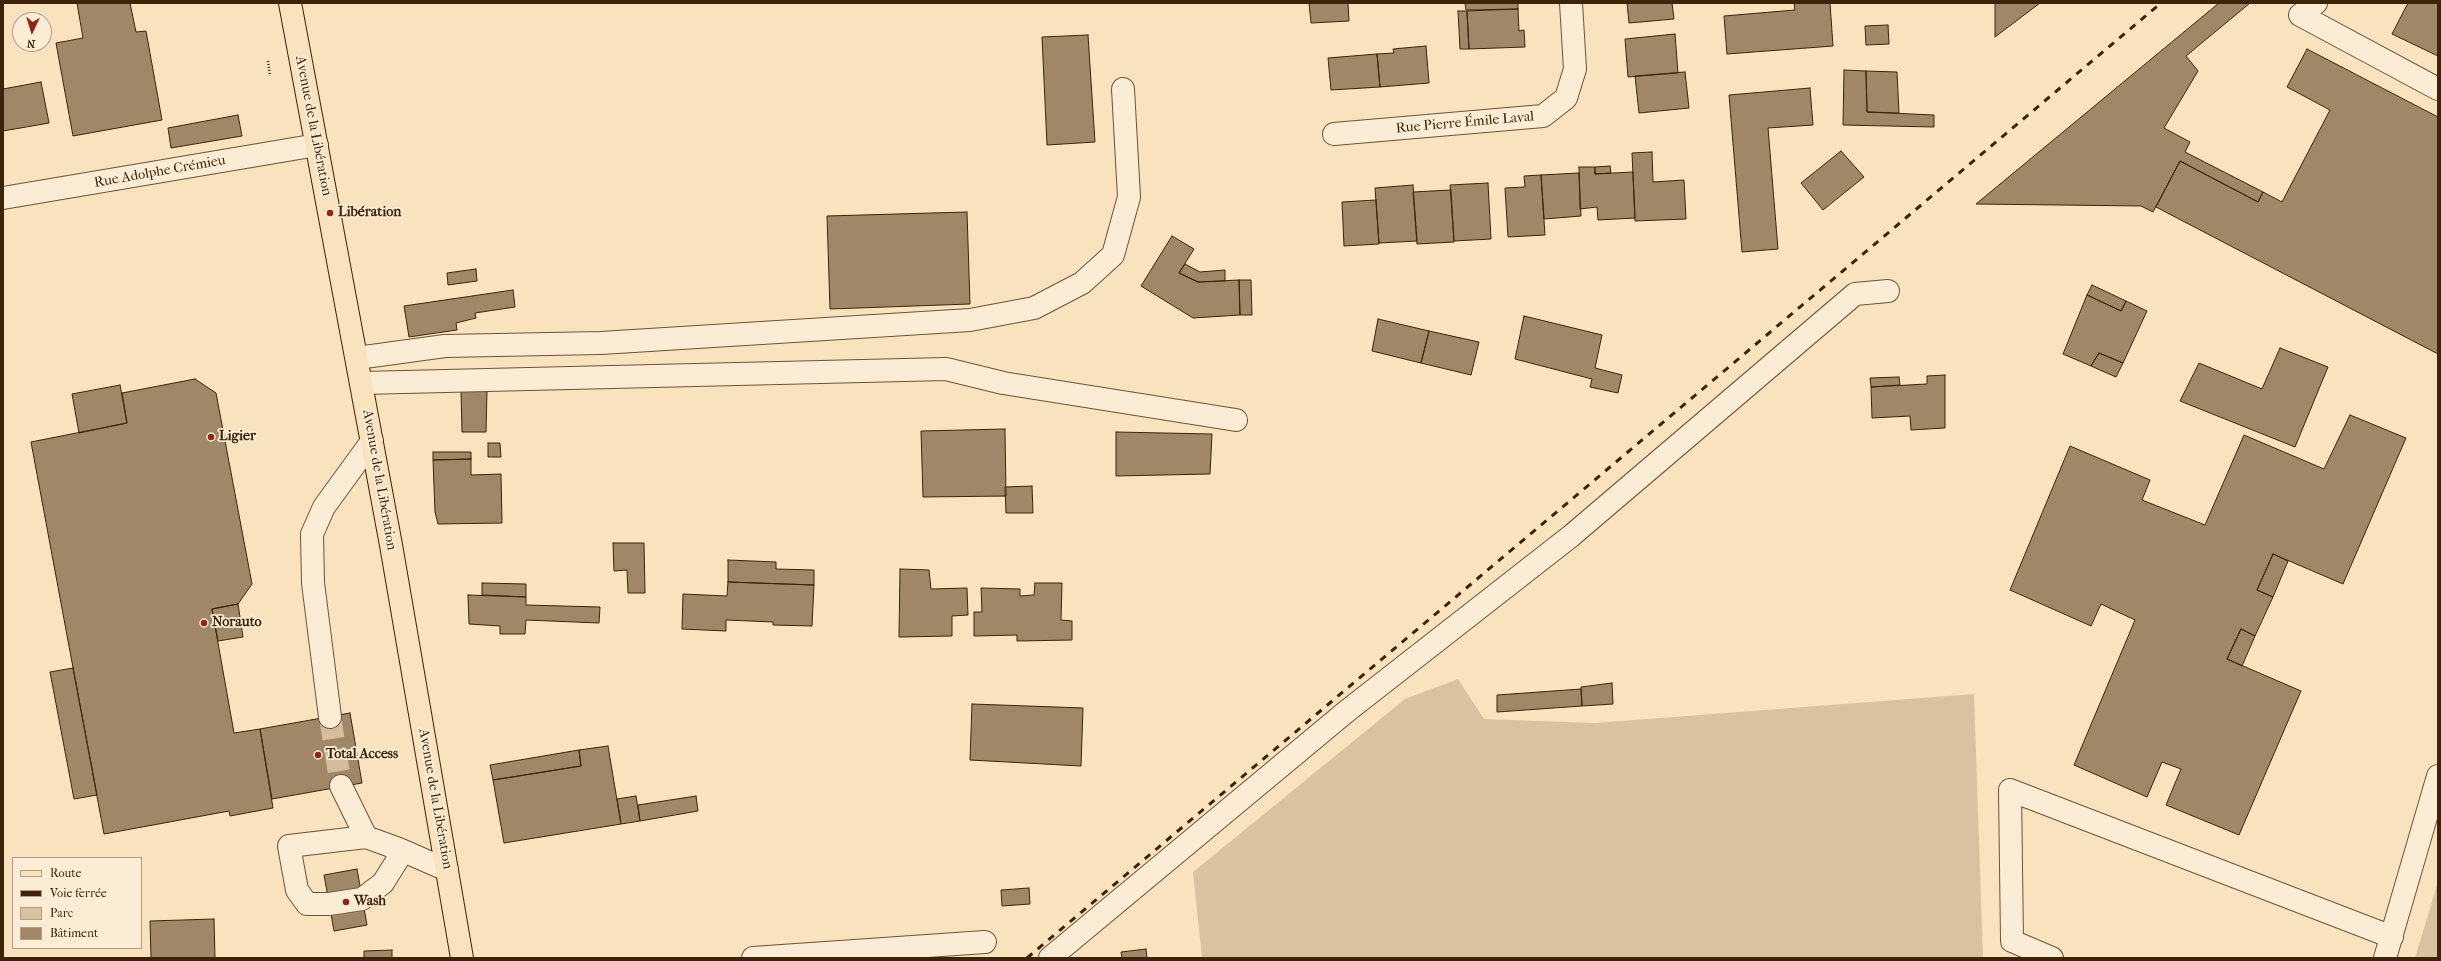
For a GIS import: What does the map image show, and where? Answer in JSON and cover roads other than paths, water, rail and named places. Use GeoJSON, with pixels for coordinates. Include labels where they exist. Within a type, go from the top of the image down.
{"type":"FeatureCollection","features":[{"type":"Feature","properties":{"kind":"main road","name":"Avenue de la Libération"},"geometry":{"type":"LineString","coordinates":[[290,3],[362,383],[462,958]]}},
{"type":"Feature","properties":{"kind":"street","name":"Rue Pierre Émile Laval"},"geometry":{"type":"LineString","coordinates":[[1334,134],[1543,116],[1566,98],[1575,69],[1572,3]]}},
{"type":"Feature","properties":{"kind":"street"},"geometry":{"type":"LineString","coordinates":[[2316,3],[2300,16],[2438,89]]}},
{"type":"Feature","properties":{"kind":"street"},"geometry":{"type":"LineString","coordinates":[[357,358],[445,346],[601,343],[970,320],[1034,308],[1082,283],[1113,254],[1129,197],[1123,89]]}},
{"type":"Feature","properties":{"kind":"street","name":"Rue Adolphe Crémieu"},"geometry":{"type":"LineString","coordinates":[[3,198],[317,145]]}},
{"type":"Feature","properties":{"kind":"street"},"geometry":{"type":"LineString","coordinates":[[1050,958],[1347,711],[1571,536],[1855,294],[1888,291]]}},
{"type":"Feature","properties":{"kind":"street"},"geometry":{"type":"LineString","coordinates":[[362,383],[946,369],[1003,383],[1236,420]]}},
{"type":"Feature","properties":{"kind":"street"},"geometry":{"type":"LineString","coordinates":[[330,717],[313,583],[312,534],[324,507],[372,441]]}},
{"type":"Feature","properties":{"kind":"street"},"geometry":{"type":"LineString","coordinates":[[2386,958],[2438,776]]}},
{"type":"Feature","properties":{"kind":"street"},"geometry":{"type":"LineString","coordinates":[[341,786],[366,837]]}},
{"type":"Feature","properties":{"kind":"street"},"geometry":{"type":"LineString","coordinates":[[2052,958],[2012,941],[2010,790],[2392,937]]}},
{"type":"Feature","properties":{"kind":"street"},"geometry":{"type":"LineString","coordinates":[[403,851],[383,883],[362,899],[329,904],[307,904],[297,890],[290,846],[366,837],[403,851],[447,870]]}},
{"type":"Feature","properties":{"kind":"street"},"geometry":{"type":"LineString","coordinates":[[753,958],[985,942]]}},
{"type":"Feature","properties":{"kind":"tunnel"},"geometry":{"type":"LineString","coordinates":[[330,717],[341,786]]}},
{"type":"Feature","properties":{"kind":"railway"},"geometry":{"type":"LineString","coordinates":[[1027,958],[2161,3]]}},
{"type":"Feature","properties":{"kind":"place","name":"Libération"},"geometry":{"type":"Point","coordinates":[330,213]}},
{"type":"Feature","properties":{"kind":"place","name":"Ligier"},"geometry":{"type":"Point","coordinates":[211,437]}},
{"type":"Feature","properties":{"kind":"place","name":"Norauto"},"geometry":{"type":"Point","coordinates":[204,623]}},
{"type":"Feature","properties":{"kind":"place","name":"Total Access"},"geometry":{"type":"Point","coordinates":[318,755]}},
{"type":"Feature","properties":{"kind":"place","name":"Wash"},"geometry":{"type":"Point","coordinates":[346,902]}}]}
